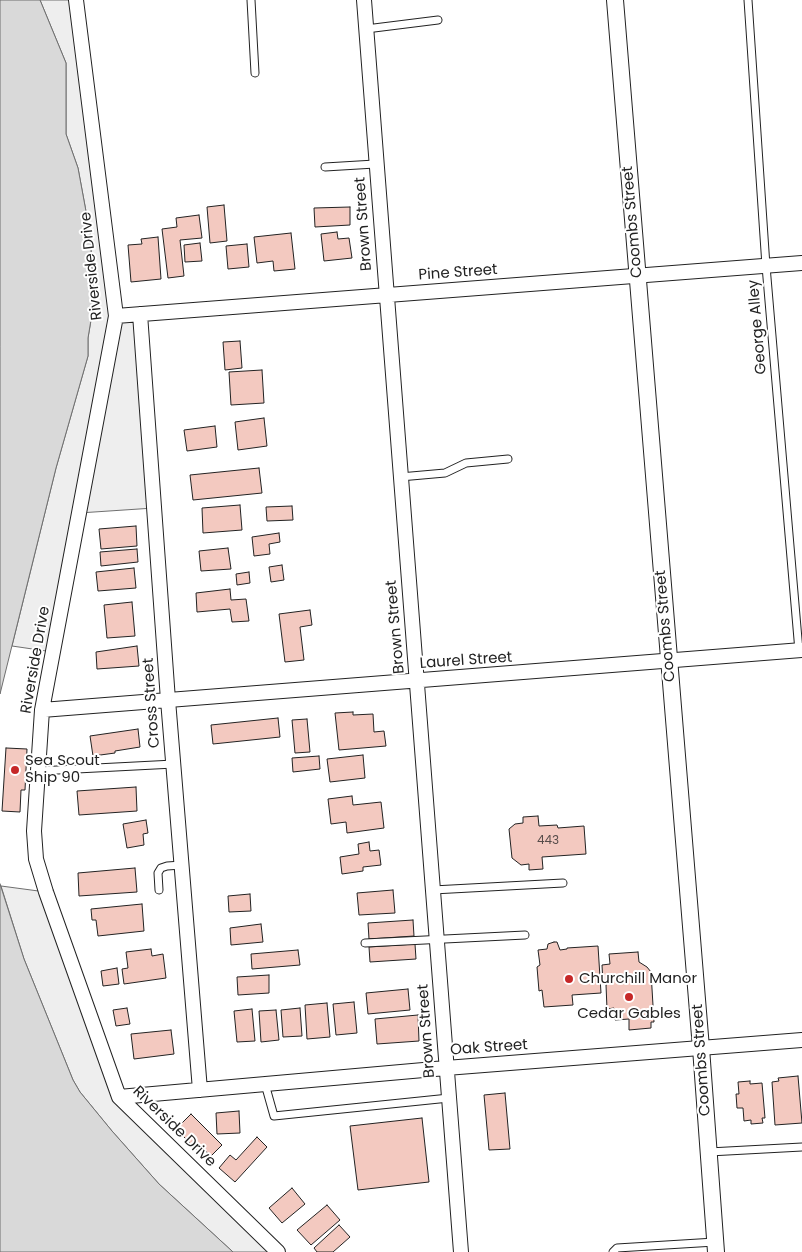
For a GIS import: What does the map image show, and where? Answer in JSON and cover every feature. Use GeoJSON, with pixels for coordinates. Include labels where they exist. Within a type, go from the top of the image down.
{"type":"FeatureCollection","features":[{"type":"Feature","properties":{"kind":"street","name":"Riverside Drive"},"geometry":{"type":"LineString","coordinates":[[76,0],[116,316],[42,710],[34,831],[36,859],[119,1097],[278,1252]]}},
{"type":"Feature","properties":{"kind":"street","name":"Brown Street"},"geometry":{"type":"LineString","coordinates":[[364,0],[385,295],[461,1252]]}},
{"type":"Feature","properties":{"kind":"street","name":"Coombs Street"},"geometry":{"type":"LineString","coordinates":[[616,0],[716,1247]]}},
{"type":"Feature","properties":{"kind":"street","name":"Pine Street"},"geometry":{"type":"LineString","coordinates":[[116,316],[802,263]]}},
{"type":"Feature","properties":{"kind":"street","name":"Cross Street"},"geometry":{"type":"LineString","coordinates":[[140,314],[168,700],[200,1090]]}},
{"type":"Feature","properties":{"kind":"street","name":"Laurel Street"},"geometry":{"type":"LineString","coordinates":[[42,710],[669,662],[801,650]]}},
{"type":"Feature","properties":{"kind":"street","name":"Oak Street"},"geometry":{"type":"LineString","coordinates":[[119,1097],[446,1068],[802,1040]]}},
{"type":"Feature","properties":{"kind":"lane"},"geometry":{"type":"LineString","coordinates":[[251,0],[255,73]]}},
{"type":"Feature","properties":{"kind":"lane","name":"George Alley"},"geometry":{"type":"LineString","coordinates":[[748,0],[766,266],[801,650]]}},
{"type":"Feature","properties":{"kind":"lane"},"geometry":{"type":"LineString","coordinates":[[366,29],[438,20]]}},
{"type":"Feature","properties":{"kind":"lane"},"geometry":{"type":"LineString","coordinates":[[325,167],[376,164]]}},
{"type":"Feature","properties":{"kind":"lane"},"geometry":{"type":"LineString","coordinates":[[400,477],[445,473],[466,463],[508,458]]}},
{"type":"Feature","properties":{"kind":"lane"},"geometry":{"type":"LineString","coordinates":[[38,771],[174,764]]}},
{"type":"Feature","properties":{"kind":"lane"},"geometry":{"type":"LineString","coordinates":[[159,890],[158,873],[161,868],[182,865]]}},
{"type":"Feature","properties":{"kind":"lane"},"geometry":{"type":"LineString","coordinates":[[433,890],[563,883]]}},
{"type":"Feature","properties":{"kind":"lane"},"geometry":{"type":"LineString","coordinates":[[365,943],[525,934]]}},
{"type":"Feature","properties":{"kind":"lane"},"geometry":{"type":"LineString","coordinates":[[265,1084],[274,1116],[449,1098]]}},
{"type":"Feature","properties":{"kind":"lane"},"geometry":{"type":"LineString","coordinates":[[709,1152],[802,1147]]}},
{"type":"Feature","properties":{"kind":"lane"},"geometry":{"type":"LineString","coordinates":[[613,1252],[617,1248],[716,1247]]}},
{"type":"Feature","properties":{"kind":"shaded area"},"geometry":{"type":"Polygon","coordinates":[[[0,0],[40,0],[66,63],[66,134],[78,168],[90,233],[94,302],[88,338],[88,356],[56,468],[0,694],[0,0]]]}},
{"type":"Feature","properties":{"kind":"shaded area"},"geometry":{"type":"Polygon","coordinates":[[[40,0],[76,0],[116,315],[140,314],[154,508],[79,513],[53,652],[12,646],[56,468],[88,356],[88,338],[94,302],[90,233],[78,168],[66,134],[66,63],[40,0]]]}},
{"type":"Feature","properties":{"kind":"shaded area"},"geometry":{"type":"Polygon","coordinates":[[[0,884],[24,959],[73,1080],[80,1092],[159,1184],[233,1252],[0,1252],[0,884]]]}},
{"type":"Feature","properties":{"kind":"shaded area"},"geometry":{"type":"Polygon","coordinates":[[[1,886],[46,892],[119,1097],[278,1252],[233,1252],[159,1184],[80,1092],[73,1080],[24,959],[1,886]]]}},
{"type":"Feature","properties":{"kind":"building"},"geometry":{"type":"Polygon","coordinates":[[[224,205],[227,241],[210,243],[207,207],[224,205]]]}},
{"type":"Feature","properties":{"kind":"building"},"geometry":{"type":"Polygon","coordinates":[[[350,207],[350,225],[315,227],[314,208],[350,207]]]}},
{"type":"Feature","properties":{"kind":"building"},"geometry":{"type":"Polygon","coordinates":[[[199,215],[202,238],[180,240],[184,276],[168,278],[162,229],[177,227],[176,218],[199,215]]]}},
{"type":"Feature","properties":{"kind":"building"},"geometry":{"type":"Polygon","coordinates":[[[337,232],[338,239],[349,238],[352,258],[324,261],[321,234],[337,232]]]}},
{"type":"Feature","properties":{"kind":"building"},"geometry":{"type":"Polygon","coordinates":[[[291,233],[295,269],[274,271],[273,261],[257,263],[254,237],[291,233]]]}},
{"type":"Feature","properties":{"kind":"building"},"geometry":{"type":"Polygon","coordinates":[[[158,237],[161,279],[131,282],[128,245],[142,244],[141,239],[158,237]]]}},
{"type":"Feature","properties":{"kind":"building"},"geometry":{"type":"Polygon","coordinates":[[[200,243],[202,261],[185,262],[184,245],[200,243]]]}},
{"type":"Feature","properties":{"kind":"building"},"geometry":{"type":"Polygon","coordinates":[[[247,244],[249,267],[228,269],[226,246],[247,244]]]}},
{"type":"Feature","properties":{"kind":"building"},"geometry":{"type":"Polygon","coordinates":[[[240,341],[242,368],[225,370],[223,342],[240,341]]]}},
{"type":"Feature","properties":{"kind":"building"},"geometry":{"type":"Polygon","coordinates":[[[262,370],[264,403],[231,405],[229,372],[262,370]]]}},
{"type":"Feature","properties":{"kind":"building"},"geometry":{"type":"Polygon","coordinates":[[[264,418],[267,446],[238,450],[235,422],[264,418]]]}},
{"type":"Feature","properties":{"kind":"building"},"geometry":{"type":"Polygon","coordinates":[[[215,426],[217,447],[187,451],[184,430],[215,426]]]}},
{"type":"Feature","properties":{"kind":"building"},"geometry":{"type":"Polygon","coordinates":[[[259,468],[262,493],[193,500],[190,475],[259,468]]]}},
{"type":"Feature","properties":{"kind":"building"},"geometry":{"type":"Polygon","coordinates":[[[240,505],[242,530],[203,533],[202,508],[240,505]]]}},
{"type":"Feature","properties":{"kind":"building"},"geometry":{"type":"Polygon","coordinates":[[[292,506],[293,520],[267,521],[266,507],[292,506]]]}},
{"type":"Feature","properties":{"kind":"building"},"geometry":{"type":"Polygon","coordinates":[[[136,526],[137,546],[101,549],[99,529],[136,526]]]}},
{"type":"Feature","properties":{"kind":"building"},"geometry":{"type":"Polygon","coordinates":[[[279,533],[280,542],[269,544],[270,554],[254,556],[252,537],[279,533]]]}},
{"type":"Feature","properties":{"kind":"building"},"geometry":{"type":"Polygon","coordinates":[[[228,548],[231,569],[201,571],[199,551],[228,548]]]}},
{"type":"Feature","properties":{"kind":"building"},"geometry":{"type":"Polygon","coordinates":[[[137,549],[138,562],[101,566],[100,552],[137,549]]]}},
{"type":"Feature","properties":{"kind":"building"},"geometry":{"type":"Polygon","coordinates":[[[282,565],[284,580],[271,582],[269,567],[282,565]]]}},
{"type":"Feature","properties":{"kind":"building"},"geometry":{"type":"Polygon","coordinates":[[[134,568],[136,588],[98,591],[96,572],[134,568]]]}},
{"type":"Feature","properties":{"kind":"building"},"geometry":{"type":"Polygon","coordinates":[[[249,572],[250,583],[237,585],[236,574],[249,572]]]}},
{"type":"Feature","properties":{"kind":"building"},"geometry":{"type":"Polygon","coordinates":[[[230,589],[231,600],[246,599],[249,621],[232,622],[230,609],[197,612],[196,593],[230,589]]]}},
{"type":"Feature","properties":{"kind":"building"},"geometry":{"type":"Polygon","coordinates":[[[132,602],[135,636],[107,638],[104,605],[132,602]]]}},
{"type":"Feature","properties":{"kind":"building"},"geometry":{"type":"Polygon","coordinates":[[[310,610],[312,625],[300,627],[304,660],[285,662],[279,614],[310,610]]]}},
{"type":"Feature","properties":{"kind":"building"},"geometry":{"type":"Polygon","coordinates":[[[137,646],[139,666],[97,669],[96,652],[137,646]]]}},
{"type":"Feature","properties":{"kind":"building"},"geometry":{"type":"Polygon","coordinates":[[[353,712],[353,715],[373,714],[374,732],[384,731],[386,746],[339,750],[335,713],[353,712]]]}},
{"type":"Feature","properties":{"kind":"building"},"geometry":{"type":"Polygon","coordinates":[[[278,718],[280,737],[213,744],[211,725],[278,718]]]}},
{"type":"Feature","properties":{"kind":"building"},"geometry":{"type":"Polygon","coordinates":[[[307,719],[310,752],[295,753],[292,720],[307,719]]]}},
{"type":"Feature","properties":{"kind":"building"},"geometry":{"type":"Polygon","coordinates":[[[138,729],[140,747],[93,756],[90,736],[138,729]]]}},
{"type":"Feature","properties":{"kind":"building","name":"Sea Scout Ship 90"},"geometry":{"type":"Polygon","coordinates":[[[6,748],[27,749],[25,790],[21,790],[20,812],[2,811],[6,748]]]}},
{"type":"Feature","properties":{"kind":"building"},"geometry":{"type":"Polygon","coordinates":[[[363,755],[365,778],[330,782],[327,759],[363,755]]]}},
{"type":"Feature","properties":{"kind":"building"},"geometry":{"type":"Polygon","coordinates":[[[319,756],[320,769],[293,772],[292,758],[319,756]]]}},
{"type":"Feature","properties":{"kind":"building"},"geometry":{"type":"Polygon","coordinates":[[[136,787],[137,811],[79,815],[77,791],[136,787]]]}},
{"type":"Feature","properties":{"kind":"building"},"geometry":{"type":"Polygon","coordinates":[[[352,796],[353,805],[381,802],[384,828],[347,833],[346,822],[331,824],[328,799],[352,796]]]}},
{"type":"Feature","properties":{"kind":"building"},"geometry":{"type":"Polygon","coordinates":[[[538,816],[539,826],[557,825],[558,828],[584,826],[586,854],[542,857],[543,869],[529,870],[529,864],[521,865],[512,858],[509,829],[515,824],[523,823],[523,817],[538,816]]]}},
{"type":"Feature","properties":{"kind":"building"},"geometry":{"type":"Polygon","coordinates":[[[146,820],[148,833],[143,834],[144,845],[127,848],[123,824],[146,820]]]}},
{"type":"Feature","properties":{"kind":"building"},"geometry":{"type":"Polygon","coordinates":[[[369,842],[370,851],[379,850],[381,865],[363,867],[363,871],[342,874],[340,857],[359,854],[358,844],[369,842]]]}},
{"type":"Feature","properties":{"kind":"building"},"geometry":{"type":"Polygon","coordinates":[[[135,868],[137,892],[79,896],[78,873],[135,868]]]}},
{"type":"Feature","properties":{"kind":"building"},"geometry":{"type":"Polygon","coordinates":[[[393,890],[395,913],[359,915],[357,893],[393,890]]]}},
{"type":"Feature","properties":{"kind":"building"},"geometry":{"type":"Polygon","coordinates":[[[250,894],[251,911],[229,912],[228,896],[250,894]]]}},
{"type":"Feature","properties":{"kind":"building"},"geometry":{"type":"Polygon","coordinates":[[[142,904],[144,931],[98,936],[96,920],[92,920],[91,909],[142,904]]]}},
{"type":"Feature","properties":{"kind":"building"},"geometry":{"type":"Polygon","coordinates":[[[413,920],[414,936],[369,939],[368,923],[413,920]]]}},
{"type":"Feature","properties":{"kind":"building"},"geometry":{"type":"Polygon","coordinates":[[[261,924],[263,942],[231,945],[230,928],[261,924]]]}},
{"type":"Feature","properties":{"kind":"building","name":"Churchill Manor"},"geometry":{"type":"Polygon","coordinates":[[[557,942],[560,950],[598,946],[601,993],[572,995],[573,1005],[544,1007],[542,990],[539,991],[537,967],[540,965],[538,950],[547,949],[548,944],[557,942]]]}},
{"type":"Feature","properties":{"kind":"building"},"geometry":{"type":"Polygon","coordinates":[[[415,944],[416,959],[370,962],[369,947],[415,944]]]}},
{"type":"Feature","properties":{"kind":"building"},"geometry":{"type":"Polygon","coordinates":[[[151,949],[152,956],[163,954],[166,978],[124,984],[122,969],[128,968],[126,952],[151,949]]]}},
{"type":"Feature","properties":{"kind":"building"},"geometry":{"type":"Polygon","coordinates":[[[298,950],[300,965],[252,969],[251,954],[298,950]]]}},
{"type":"Feature","properties":{"kind":"building","name":"Cedar Gables"},"geometry":{"type":"Polygon","coordinates":[[[638,952],[639,962],[651,972],[654,1022],[651,1022],[651,1028],[629,1030],[629,1019],[615,1020],[614,1008],[607,1009],[606,985],[610,983],[603,984],[602,965],[610,964],[609,954],[638,952]]]}},
{"type":"Feature","properties":{"kind":"building"},"geometry":{"type":"Polygon","coordinates":[[[117,968],[119,984],[103,986],[101,971],[117,968]]]}},
{"type":"Feature","properties":{"kind":"building"},"geometry":{"type":"Polygon","coordinates":[[[269,975],[269,993],[238,995],[237,977],[269,975]]]}},
{"type":"Feature","properties":{"kind":"building"},"geometry":{"type":"Polygon","coordinates":[[[408,989],[410,1010],[368,1014],[366,993],[408,989]]]}},
{"type":"Feature","properties":{"kind":"building"},"geometry":{"type":"Polygon","coordinates":[[[354,1002],[357,1033],[336,1035],[333,1004],[354,1002]]]}},
{"type":"Feature","properties":{"kind":"building"},"geometry":{"type":"Polygon","coordinates":[[[327,1003],[330,1037],[307,1039],[305,1005],[327,1003]]]}},
{"type":"Feature","properties":{"kind":"building"},"geometry":{"type":"Polygon","coordinates":[[[127,1008],[130,1024],[116,1026],[113,1010],[127,1008]]]}},
{"type":"Feature","properties":{"kind":"building"},"geometry":{"type":"Polygon","coordinates":[[[300,1008],[302,1036],[283,1037],[281,1010],[300,1008]]]}},
{"type":"Feature","properties":{"kind":"building"},"geometry":{"type":"Polygon","coordinates":[[[252,1009],[255,1041],[237,1042],[234,1011],[252,1009]]]}},
{"type":"Feature","properties":{"kind":"building"},"geometry":{"type":"Polygon","coordinates":[[[276,1010],[279,1040],[261,1042],[259,1011],[276,1010]]]}},
{"type":"Feature","properties":{"kind":"building"},"geometry":{"type":"Polygon","coordinates":[[[418,1015],[419,1041],[377,1044],[375,1019],[418,1015]]]}},
{"type":"Feature","properties":{"kind":"building"},"geometry":{"type":"Polygon","coordinates":[[[171,1030],[174,1054],[134,1059],[131,1034],[171,1030]]]}},
{"type":"Feature","properties":{"kind":"building"},"geometry":{"type":"Polygon","coordinates":[[[798,1076],[802,1123],[775,1125],[772,1082],[779,1081],[778,1078],[798,1076]]]}},
{"type":"Feature","properties":{"kind":"building"},"geometry":{"type":"Polygon","coordinates":[[[750,1081],[750,1084],[762,1083],[765,1118],[762,1118],[763,1123],[751,1124],[751,1120],[744,1121],[743,1108],[737,1108],[736,1094],[739,1094],[738,1082],[750,1081]]]}},
{"type":"Feature","properties":{"kind":"building"},"geometry":{"type":"Polygon","coordinates":[[[505,1093],[510,1149],[489,1150],[484,1095],[505,1093]]]}},
{"type":"Feature","properties":{"kind":"building"},"geometry":{"type":"Polygon","coordinates":[[[239,1111],[240,1133],[217,1134],[216,1113],[239,1111]]]}},
{"type":"Feature","properties":{"kind":"building"},"geometry":{"type":"Polygon","coordinates":[[[191,1114],[222,1145],[211,1156],[201,1147],[198,1151],[176,1129],[191,1114]]]}},
{"type":"Feature","properties":{"kind":"building"},"geometry":{"type":"Polygon","coordinates":[[[422,1118],[429,1182],[358,1190],[350,1126],[422,1118]]]}},
{"type":"Feature","properties":{"kind":"building"},"geometry":{"type":"Polygon","coordinates":[[[257,1137],[267,1147],[235,1182],[219,1168],[230,1155],[236,1160],[257,1137]]]}},
{"type":"Feature","properties":{"kind":"building"},"geometry":{"type":"Polygon","coordinates":[[[292,1188],[305,1204],[282,1223],[269,1208],[292,1188]]]}},
{"type":"Feature","properties":{"kind":"building"},"geometry":{"type":"Polygon","coordinates":[[[327,1205],[340,1220],[311,1245],[297,1230],[327,1205]]]}},
{"type":"Feature","properties":{"kind":"building"},"geometry":{"type":"Polygon","coordinates":[[[339,1225],[350,1237],[333,1252],[317,1252],[314,1248],[339,1225]]]}},
{"type":"Feature","properties":{"kind":"place","name":"Sea Scout Ship 90"},"geometry":{"type":"Point","coordinates":[15,770]}},
{"type":"Feature","properties":{"kind":"place","name":"Churchill Manor"},"geometry":{"type":"Point","coordinates":[569,979]}},
{"type":"Feature","properties":{"kind":"place","name":"Cedar Gables"},"geometry":{"type":"Point","coordinates":[629,997]}}]}
